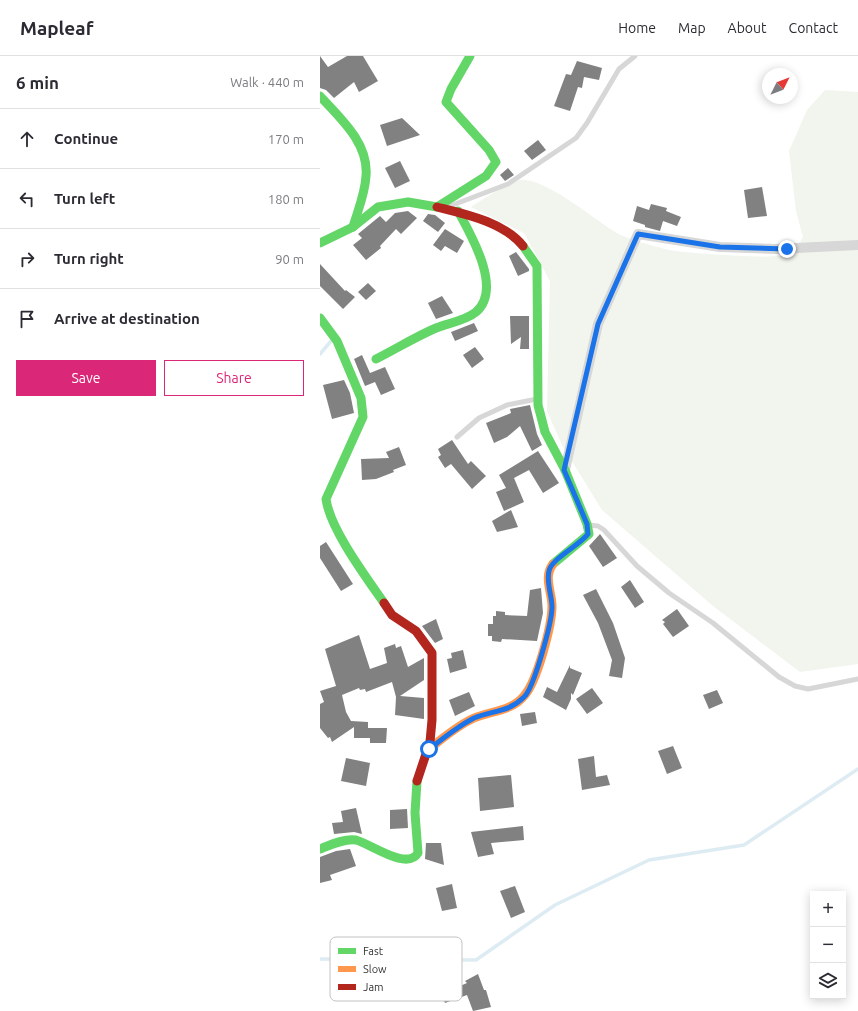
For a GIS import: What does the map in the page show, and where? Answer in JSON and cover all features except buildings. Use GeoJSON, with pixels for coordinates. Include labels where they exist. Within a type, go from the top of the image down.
{"type":"FeatureCollection","features":[{"type":"Feature","properties":{"kind":"street"},"geometry":{"type":"LineString","coordinates":[[441,207],[486,176],[496,162],[489,150],[446,102],[451,89],[470,56]]}},
{"type":"Feature","properties":{"kind":"street"},"geometry":{"type":"LineString","coordinates":[[320,96],[354,136],[366,158],[366,179],[353,227]]}},
{"type":"Feature","properties":{"kind":"street"},"geometry":{"type":"LineString","coordinates":[[320,243],[353,227],[378,207],[408,202],[441,207],[494,224],[520,244],[536,266],[538,405],[545,432],[564,470],[587,524],[588,534],[584,539],[554,562],[549,571],[552,609],[536,672],[525,696],[509,709],[481,716],[461,725],[429,749],[424,757],[416,782],[415,813],[418,853],[415,858],[410,860],[383,853],[355,840],[334,843],[320,849]]}},
{"type":"Feature","properties":{"kind":"street"},"geometry":{"type":"LineString","coordinates":[[376,359],[434,329],[476,312],[486,296],[487,281],[482,260],[471,233],[458,212]]}},
{"type":"Feature","properties":{"kind":"street"},"geometry":{"type":"LineString","coordinates":[[564,470],[598,324],[638,234],[720,247],[774,249],[858,245]]}},
{"type":"Feature","properties":{"kind":"street"},"geometry":{"type":"LineString","coordinates":[[320,318],[337,341],[361,398],[363,417],[326,499],[328,513],[360,568],[392,614],[416,631],[432,653],[432,720],[429,749]]}},
{"type":"Feature","properties":{"kind":"lane"},"geometry":{"type":"LineString","coordinates":[[441,207],[508,184],[576,138],[587,123],[619,69],[634,56]]}},
{"type":"Feature","properties":{"kind":"lane"},"geometry":{"type":"LineString","coordinates":[[457,437],[479,418],[507,405],[538,399]]}},
{"type":"Feature","properties":{"kind":"lane"},"geometry":{"type":"LineString","coordinates":[[587,524],[598,526],[604,530],[637,566],[669,593],[712,623],[779,677],[794,686],[808,689],[858,679]]}},
{"type":"Feature","properties":{"kind":"shaded area"},"geometry":{"type":"Polygon","coordinates":[[[825,90],[858,92],[858,664],[800,672],[713,606],[602,510],[562,445],[547,411],[550,281],[524,233],[471,207],[512,183],[522,180],[532,181],[571,201],[617,233],[657,247],[669,250],[734,256],[772,256],[793,253],[803,237],[796,211],[789,151],[807,110],[825,90]]]}},
{"type":"Feature","properties":{"kind":"waterway"},"geometry":{"type":"LineString","coordinates":[[320,354],[331,341]]}},
{"type":"Feature","properties":{"kind":"waterway"},"geometry":{"type":"LineString","coordinates":[[462,960],[476,960],[555,905],[649,860],[744,845],[858,769]]}},
{"type":"Feature","properties":{"kind":"waterway"},"geometry":{"type":"LineString","coordinates":[[320,959],[330,959]]}},
{"type":"Feature","properties":{"kind":"traffic: fast"},"geometry":{"type":"LineString","coordinates":[[320,243],[353,227],[378,207],[408,202],[437,207],[486,176],[496,162],[489,150],[446,102],[451,89],[470,56]]}},
{"type":"Feature","properties":{"kind":"traffic: fast"},"geometry":{"type":"LineString","coordinates":[[320,96],[352,132],[363,153],[366,164],[363,196],[353,227]]}},
{"type":"Feature","properties":{"kind":"traffic: fast"},"geometry":{"type":"LineString","coordinates":[[376,359],[441,326],[462,320],[472,315],[484,302],[486,276],[477,247],[458,211]]}},
{"type":"Feature","properties":{"kind":"traffic: fast"},"geometry":{"type":"LineString","coordinates":[[523,246],[537,266],[538,405],[545,432],[565,470],[587,524],[589,534],[553,564]]}},
{"type":"Feature","properties":{"kind":"traffic: fast"},"geometry":{"type":"LineString","coordinates":[[320,318],[337,341],[361,398],[363,417],[326,499],[329,511],[341,538],[384,603]]}},
{"type":"Feature","properties":{"kind":"traffic: fast"},"geometry":{"type":"LineString","coordinates":[[320,849],[342,841],[356,840],[388,855],[406,859],[413,858],[418,853],[415,813],[417,781]]}},
{"type":"Feature","properties":{"kind":"traffic: slow"},"geometry":{"type":"LineString","coordinates":[[429,749],[462,724],[474,718],[514,705],[529,689],[539,666],[547,639],[552,606],[548,579],[550,569],[553,564]]}},
{"type":"Feature","properties":{"kind":"traffic: jam"},"geometry":{"type":"LineString","coordinates":[[437,207],[472,216],[495,225],[515,238],[523,246]]}},
{"type":"Feature","properties":{"kind":"traffic: jam"},"geometry":{"type":"LineString","coordinates":[[384,603],[392,615],[416,631],[432,653],[432,720],[430,742],[417,781]]}},
{"type":"Feature","properties":{"kind":"route"},"geometry":{"type":"LineString","coordinates":[[429,749],[461,725],[481,716],[509,709],[525,696],[536,672],[552,609],[549,571],[554,562],[576,546],[588,534],[587,524],[564,470],[598,324],[638,234],[720,247],[787,249]]}}]}
